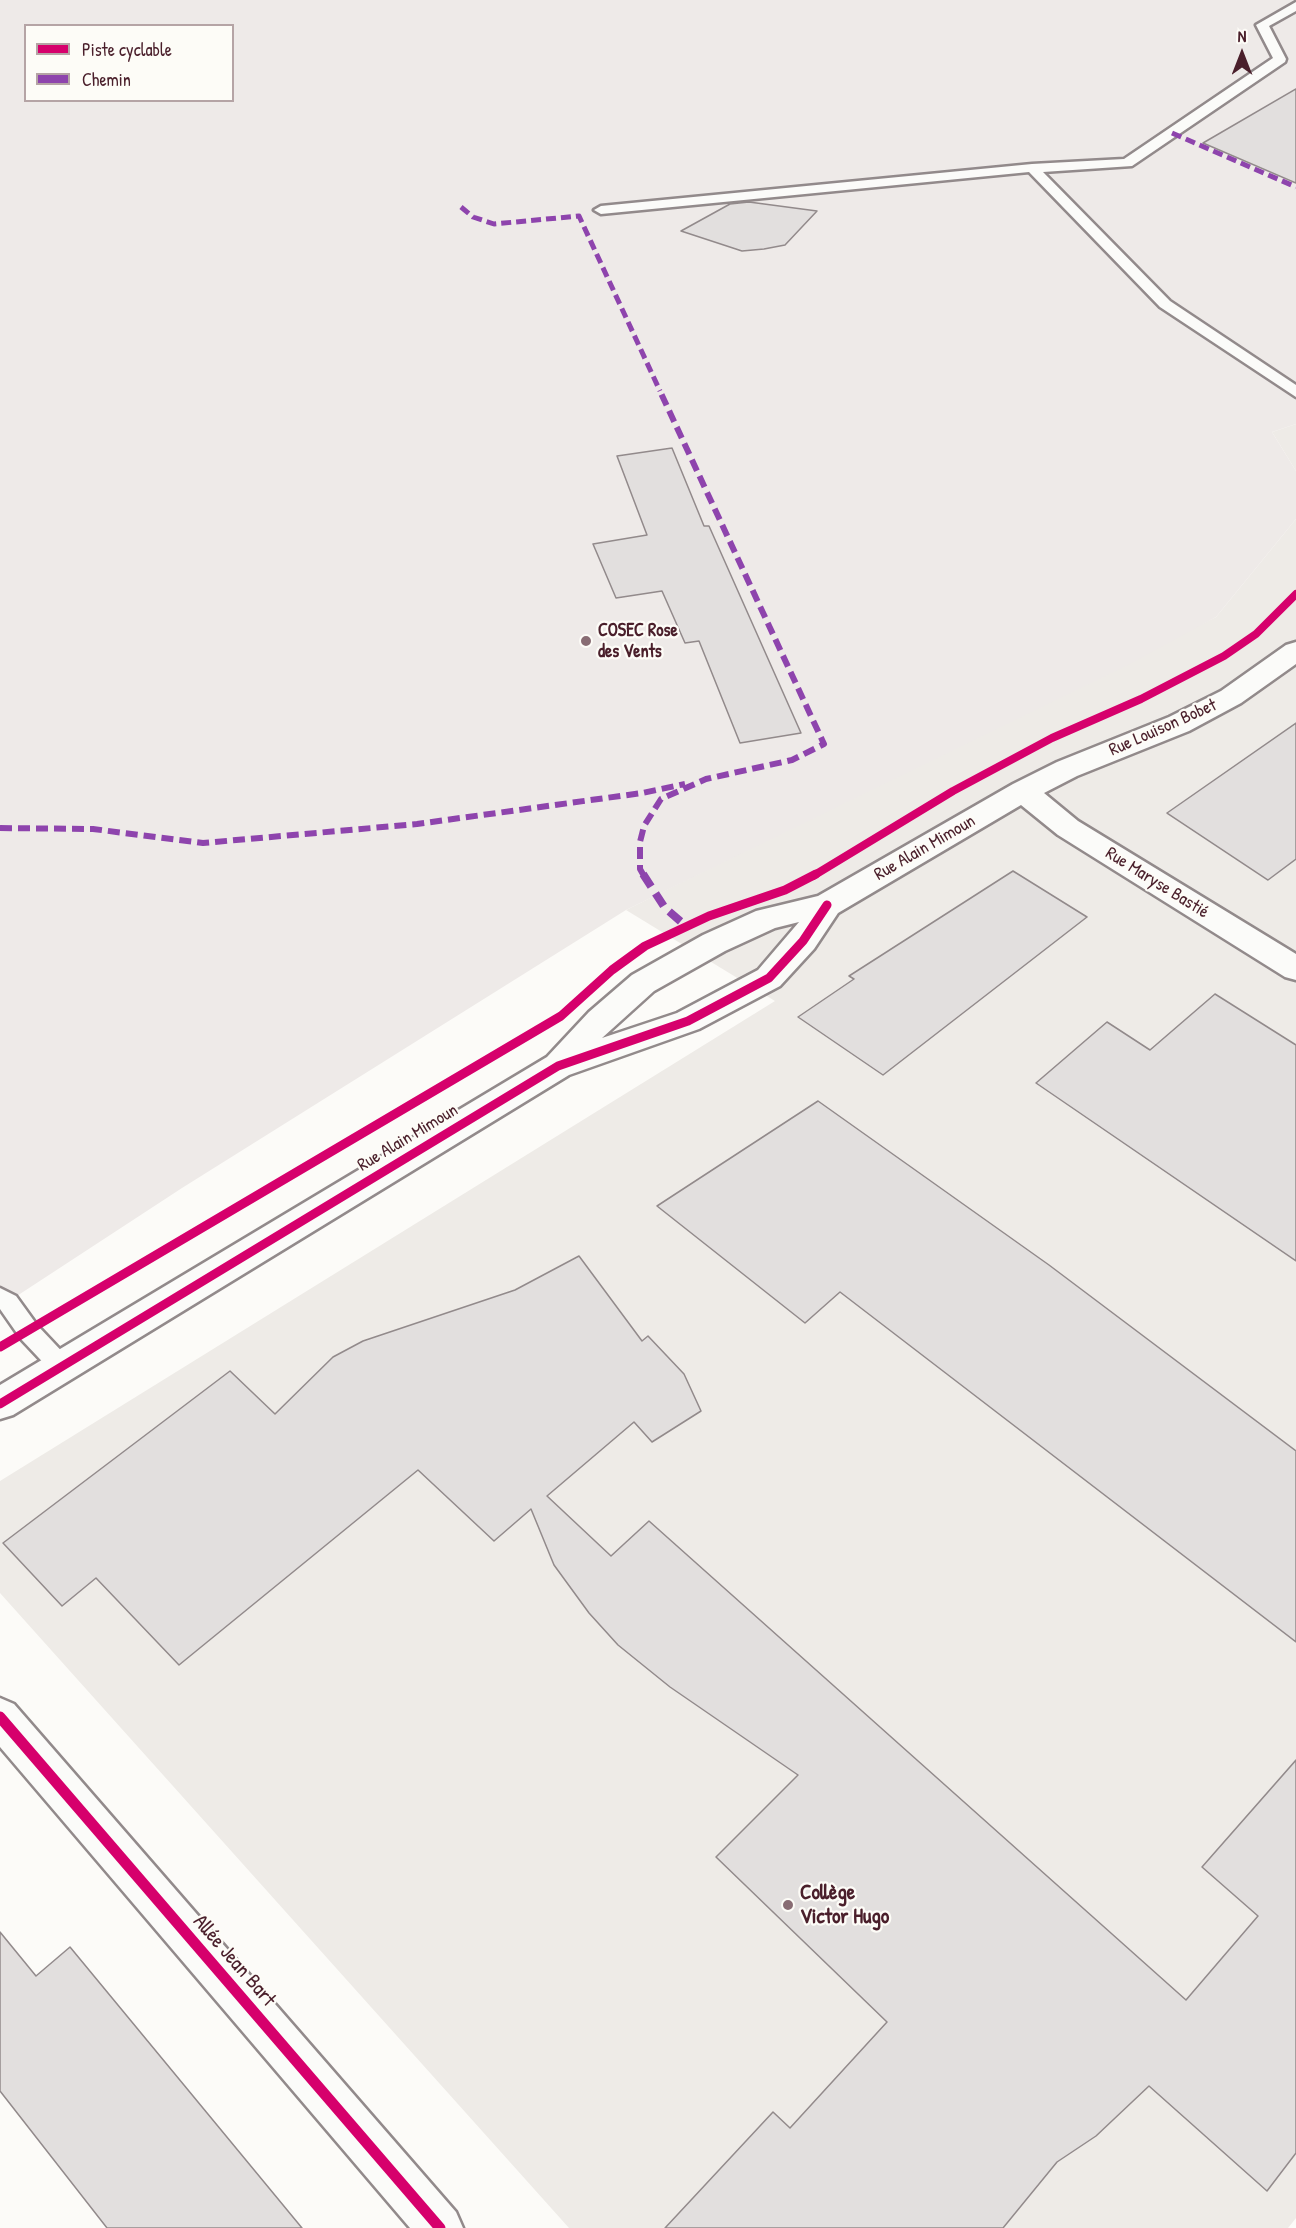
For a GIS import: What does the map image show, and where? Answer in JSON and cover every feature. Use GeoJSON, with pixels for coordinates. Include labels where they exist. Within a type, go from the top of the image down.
{"type":"FeatureCollection","features":[{"type":"Feature","properties":{"kind":"street","name":"Rue Louison Bobet"},"geometry":{"type":"LineString","coordinates":[[1023,791],[1078,765],[1179,724],[1230,697],[1296,651]]}},
{"type":"Feature","properties":{"kind":"street","name":"Rue Alain Mimoun"},"geometry":{"type":"LineString","coordinates":[[558,1066],[600,1020],[643,982],[714,943],[767,919],[827,905],[1023,791]]}},
{"type":"Feature","properties":{"kind":"street","name":"Rue Maryse Bastié"},"geometry":{"type":"LineString","coordinates":[[1023,791],[1068,828],[1296,969]]}},
{"type":"Feature","properties":{"kind":"street","name":"Rue Alain Mimoun"},"geometry":{"type":"LineString","coordinates":[[0,1404],[558,1066],[688,1021],[769,978],[803,941],[827,905]]}},
{"type":"Feature","properties":{"kind":"street","name":"Allée Jean Bart"},"geometry":{"type":"LineString","coordinates":[[0,1717],[440,2228]]}},
{"type":"Feature","properties":{"kind":"lane"},"geometry":{"type":"LineString","coordinates":[[601,210],[1032,168],[1127,163],[1280,59],[1262,25],[1296,6]]}},
{"type":"Feature","properties":{"kind":"lane"},"geometry":{"type":"LineString","coordinates":[[1032,168],[1165,304],[1296,392]]}},
{"type":"Feature","properties":{"kind":"lane"},"geometry":{"type":"LineString","coordinates":[[0,1297],[8,1303],[29,1332],[62,1367]]}},
{"type":"Feature","properties":{"kind":"shaded area","name":"COSEC Rose des Vents"},"geometry":{"type":"Polygon","coordinates":[[[0,0],[1296,0],[1296,424],[1272,432],[1296,471],[1296,519],[1216,617],[1128,665],[626,910],[182,1188],[0,1307],[0,0]]]}},
{"type":"Feature","properties":{"kind":"shaded area"},"geometry":{"type":"Polygon","coordinates":[[[1296,424],[1296,471],[1272,432],[1296,424]]]}},
{"type":"Feature","properties":{"kind":"shaded area","name":"Collège Victor Hugo"},"geometry":{"type":"Polygon","coordinates":[[[1296,519],[1296,2218],[1288,2228],[569,2228],[0,1593],[0,1481],[775,1001],[626,910],[1216,617],[1296,519]]]}},
{"type":"Feature","properties":{"kind":"building"},"geometry":{"type":"Polygon","coordinates":[[[1296,89],[1296,183],[1203,143],[1296,89]]]}},
{"type":"Feature","properties":{"kind":"building"},"geometry":{"type":"Polygon","coordinates":[[[749,202],[817,211],[785,245],[764,249],[742,251],[681,231],[730,204],[749,202]]]}},
{"type":"Feature","properties":{"kind":"building"},"geometry":{"type":"Polygon","coordinates":[[[672,448],[704,526],[709,526],[801,733],[740,743],[699,641],[685,643],[662,591],[616,598],[593,544],[647,535],[617,456],[672,448]]]}},
{"type":"Feature","properties":{"kind":"building"},"geometry":{"type":"Polygon","coordinates":[[[1296,723],[1296,859],[1268,880],[1167,813],[1296,723]]]}},
{"type":"Feature","properties":{"kind":"building"},"geometry":{"type":"Polygon","coordinates":[[[1013,871],[1087,917],[883,1075],[798,1017],[854,979],[849,976],[1013,871]]]}},
{"type":"Feature","properties":{"kind":"building"},"geometry":{"type":"Polygon","coordinates":[[[1215,994],[1296,1045],[1296,1261],[1036,1083],[1107,1022],[1150,1050],[1215,994]]]}},
{"type":"Feature","properties":{"kind":"building"},"geometry":{"type":"Polygon","coordinates":[[[818,1101],[1049,1265],[1296,1451],[1296,1642],[840,1292],[805,1323],[657,1206],[818,1101]]]}},
{"type":"Feature","properties":{"kind":"building"},"geometry":{"type":"Polygon","coordinates":[[[579,1256],[642,1341],[648,1336],[684,1374],[701,1411],[652,1442],[634,1422],[547,1496],[611,1556],[649,1521],[1186,2000],[1258,1916],[1202,1867],[1296,1760],[1296,2153],[1267,2191],[1149,2086],[1096,2136],[1057,2162],[1003,2228],[665,2228],[773,2112],[790,2128],[887,2022],[716,1857],[798,1775],[670,1687],[618,1645],[589,1613],[554,1565],[531,1509],[494,1541],[418,1470],[179,1665],[96,1578],[62,1606],[3,1543],[230,1371],[275,1414],[333,1357],[363,1341],[515,1290],[579,1256]]]}},
{"type":"Feature","properties":{"kind":"building"},"geometry":{"type":"Polygon","coordinates":[[[0,1932],[36,1976],[70,1947],[302,2228],[107,2228],[0,2091],[0,1932]]]}},
{"type":"Feature","properties":{"kind":"marked path"},"geometry":{"type":"LineString","coordinates":[[1172,133],[1296,187]]}},
{"type":"Feature","properties":{"kind":"marked path"},"geometry":{"type":"LineString","coordinates":[[461,207],[473,217],[494,224],[579,216],[824,744],[792,760],[706,779],[661,799],[644,826],[640,842],[640,869],[665,908],[686,926]]}},
{"type":"Feature","properties":{"kind":"marked path"},"geometry":{"type":"LineString","coordinates":[[0,828],[93,829],[203,843],[417,824],[642,793],[685,784]]}},
{"type":"Feature","properties":{"kind":"cycle path"},"geometry":{"type":"LineString","coordinates":[[0,1347],[561,1016],[612,970],[645,946],[709,916],[785,890],[822,871],[953,791],[1052,738],[1141,699],[1224,656],[1256,634],[1296,594]]}},
{"type":"Feature","properties":{"kind":"cycle path"},"geometry":{"type":"LineString","coordinates":[[0,1404],[558,1066],[688,1021],[769,978],[803,941],[827,905]]}},
{"type":"Feature","properties":{"kind":"cycle path"},"geometry":{"type":"LineString","coordinates":[[0,1717],[440,2228]]}},
{"type":"Feature","properties":{"kind":"place","name":"COSEC Rose des Vents"},"geometry":{"type":"Point","coordinates":[586,641]}},
{"type":"Feature","properties":{"kind":"place","name":"Collège Victor Hugo"},"geometry":{"type":"Point","coordinates":[788,1905]}}]}
